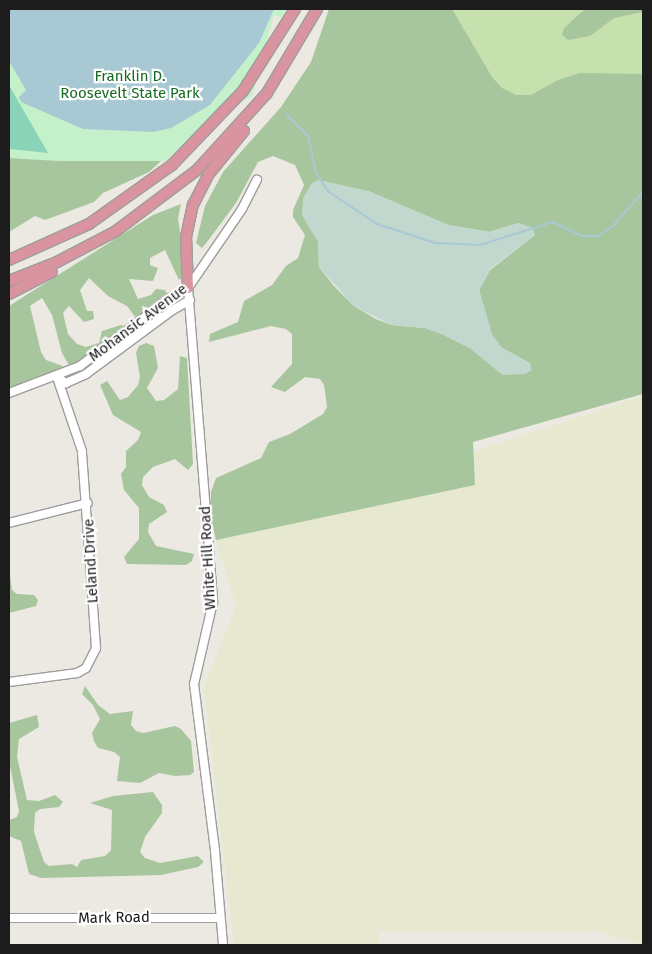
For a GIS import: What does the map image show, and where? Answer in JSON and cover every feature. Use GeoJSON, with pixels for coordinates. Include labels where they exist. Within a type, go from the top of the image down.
{"type":"FeatureCollection","features":[{"type":"Feature","properties":{"kind":"highway"},"geometry":{"type":"LineString","coordinates":[[9,260],[95,221],[141,191],[178,161],[243,91],[295,9]]}},
{"type":"Feature","properties":{"kind":"highway"},"geometry":{"type":"LineString","coordinates":[[188,288],[186,237],[197,195],[208,175],[258,112],[316,9]]}},
{"type":"Feature","properties":{"kind":"highway"},"geometry":{"type":"LineString","coordinates":[[9,282],[83,249],[134,219],[197,170],[241,125],[279,76]]}},
{"type":"Feature","properties":{"kind":"highway"},"geometry":{"type":"LineString","coordinates":[[9,294],[68,264],[83,249]]}},
{"type":"Feature","properties":{"kind":"street","name":"Mohansic Avenue"},"geometry":{"type":"LineString","coordinates":[[9,393],[57,377],[88,361],[171,297],[188,288],[242,209],[257,180]]}},
{"type":"Feature","properties":{"kind":"street","name":"White Hill Road"},"geometry":{"type":"LineString","coordinates":[[188,288],[213,602],[194,684],[215,851],[223,945]]}},
{"type":"Feature","properties":{"kind":"street","name":"Mohansic Avenue"},"geometry":{"type":"LineString","coordinates":[[57,377],[66,383],[86,374],[171,310],[190,300]]}},
{"type":"Feature","properties":{"kind":"street","name":"Leland Drive"},"geometry":{"type":"LineString","coordinates":[[9,682],[77,673],[86,668],[92,660],[96,648],[88,503],[82,451],[57,377]]}},
{"type":"Feature","properties":{"kind":"street"},"geometry":{"type":"LineString","coordinates":[[9,523],[88,503]]}},
{"type":"Feature","properties":{"kind":"street","name":"Mark Road"},"geometry":{"type":"LineString","coordinates":[[9,918],[220,918]]}},
{"type":"Feature","properties":{"kind":"green space","name":"Franklin D. Roosevelt State Park"},"geometry":{"type":"Polygon","coordinates":[[[9,9],[286,9],[282,18],[274,15],[252,96],[204,125],[165,161],[58,161],[9,158],[9,9]]]}},
{"type":"Feature","properties":{"kind":"green space"},"geometry":{"type":"Polygon","coordinates":[[[329,9],[452,9],[492,77],[502,88],[516,95],[531,95],[558,80],[580,73],[643,74],[643,394],[473,442],[475,485],[216,540],[210,515],[211,492],[216,478],[261,458],[269,442],[290,434],[323,414],[327,407],[324,385],[320,379],[305,377],[285,392],[271,387],[292,364],[292,334],[286,329],[271,326],[209,342],[210,334],[238,322],[244,301],[272,285],[286,266],[298,258],[305,235],[293,217],[293,210],[304,185],[295,165],[273,156],[258,162],[236,203],[207,242],[202,248],[196,243],[205,206],[223,172],[281,107],[311,62],[329,9]],[[368,191],[318,242],[319,267],[334,286],[354,306],[376,319],[391,325],[425,328],[442,334],[470,348],[503,375],[530,363],[502,348],[492,335],[479,290],[490,270],[535,235],[519,223],[489,232],[448,225],[368,191]]]}},
{"type":"Feature","properties":{"kind":"green space"},"geometry":{"type":"Polygon","coordinates":[[[441,9],[643,9],[643,105],[513,100],[477,72],[441,9]]]}},
{"type":"Feature","properties":{"kind":"green space"},"geometry":{"type":"Polygon","coordinates":[[[585,9],[643,9],[643,12],[614,18],[590,36],[568,40],[562,35],[564,28],[585,9]]]}},
{"type":"Feature","properties":{"kind":"green space"},"geometry":{"type":"Polygon","coordinates":[[[9,79],[161,161],[149,172],[103,193],[94,202],[45,220],[35,216],[9,232],[9,79]]]}},
{"type":"Feature","properties":{"kind":"green space"},"geometry":{"type":"Polygon","coordinates":[[[9,85],[48,153],[9,149],[9,85]]]}},
{"type":"Feature","properties":{"kind":"green space"},"geometry":{"type":"Polygon","coordinates":[[[319,180],[368,191],[448,225],[489,232],[519,223],[533,228],[535,235],[490,269],[479,290],[492,335],[502,348],[530,363],[532,370],[525,374],[503,375],[470,348],[442,334],[425,328],[391,325],[354,306],[319,267],[318,242],[302,215],[303,198],[312,183],[319,180]]]}},
{"type":"Feature","properties":{"kind":"green space"},"geometry":{"type":"Polygon","coordinates":[[[181,204],[178,218],[186,275],[179,280],[165,250],[150,258],[150,265],[158,268],[153,281],[129,279],[138,299],[151,295],[156,289],[165,290],[168,296],[136,318],[127,306],[108,296],[89,278],[80,290],[87,311],[93,311],[94,319],[84,322],[69,306],[63,313],[68,334],[77,344],[86,347],[99,343],[102,331],[121,325],[126,327],[83,363],[70,367],[62,353],[52,315],[42,298],[30,306],[41,352],[46,360],[63,366],[60,372],[9,391],[9,306],[153,215],[181,204]]]}},
{"type":"Feature","properties":{"kind":"green space"},"geometry":{"type":"Polygon","coordinates":[[[146,343],[154,346],[158,368],[147,388],[156,401],[164,400],[178,389],[180,356],[187,358],[193,464],[188,470],[175,459],[153,467],[143,477],[142,485],[149,497],[164,505],[167,512],[149,524],[148,532],[156,546],[194,554],[192,561],[186,565],[127,564],[124,557],[139,539],[139,508],[124,490],[121,474],[126,467],[126,451],[138,440],[141,432],[113,415],[100,385],[107,381],[120,400],[128,397],[138,385],[140,377],[136,353],[139,346],[146,343]]]}},
{"type":"Feature","properties":{"kind":"green space"},"geometry":{"type":"Polygon","coordinates":[[[643,396],[643,945],[596,931],[379,931],[379,945],[234,945],[204,687],[236,606],[215,537],[643,396]]]}},
{"type":"Feature","properties":{"kind":"green space"},"geometry":{"type":"Polygon","coordinates":[[[9,568],[12,590],[17,594],[34,595],[38,600],[36,606],[9,613],[9,568]]]}},
{"type":"Feature","properties":{"kind":"green space"},"geometry":{"type":"Polygon","coordinates":[[[85,686],[98,705],[110,714],[133,711],[131,725],[136,731],[143,733],[175,726],[181,729],[191,741],[194,772],[190,775],[175,776],[159,773],[140,783],[117,781],[120,757],[114,752],[98,748],[94,741],[92,733],[100,719],[93,705],[82,694],[85,686]]]}},
{"type":"Feature","properties":{"kind":"green space"},"geometry":{"type":"Polygon","coordinates":[[[37,715],[39,727],[19,739],[17,757],[27,800],[39,801],[55,795],[63,802],[59,807],[40,809],[35,813],[34,832],[44,862],[49,866],[72,864],[77,867],[81,860],[105,856],[111,850],[112,810],[90,803],[113,796],[153,792],[162,805],[162,813],[145,837],[140,852],[145,858],[160,863],[198,856],[204,862],[198,867],[161,875],[41,878],[29,874],[21,841],[9,836],[9,820],[17,817],[19,811],[9,761],[9,723],[37,715]]]}},
{"type":"Feature","properties":{"kind":"water","name":"Franklin D. Roosevelt State Park"},"geometry":{"type":"Polygon","coordinates":[[[9,9],[274,9],[259,43],[210,105],[171,128],[153,132],[83,129],[21,102],[19,97],[26,90],[9,61],[9,9]]]}},
{"type":"Feature","properties":{"kind":"waterway"},"geometry":{"type":"LineString","coordinates":[[286,114],[308,136],[316,173],[329,192],[377,224],[435,243],[480,245],[553,222],[582,236],[598,236],[612,227],[643,192]]}}]}
